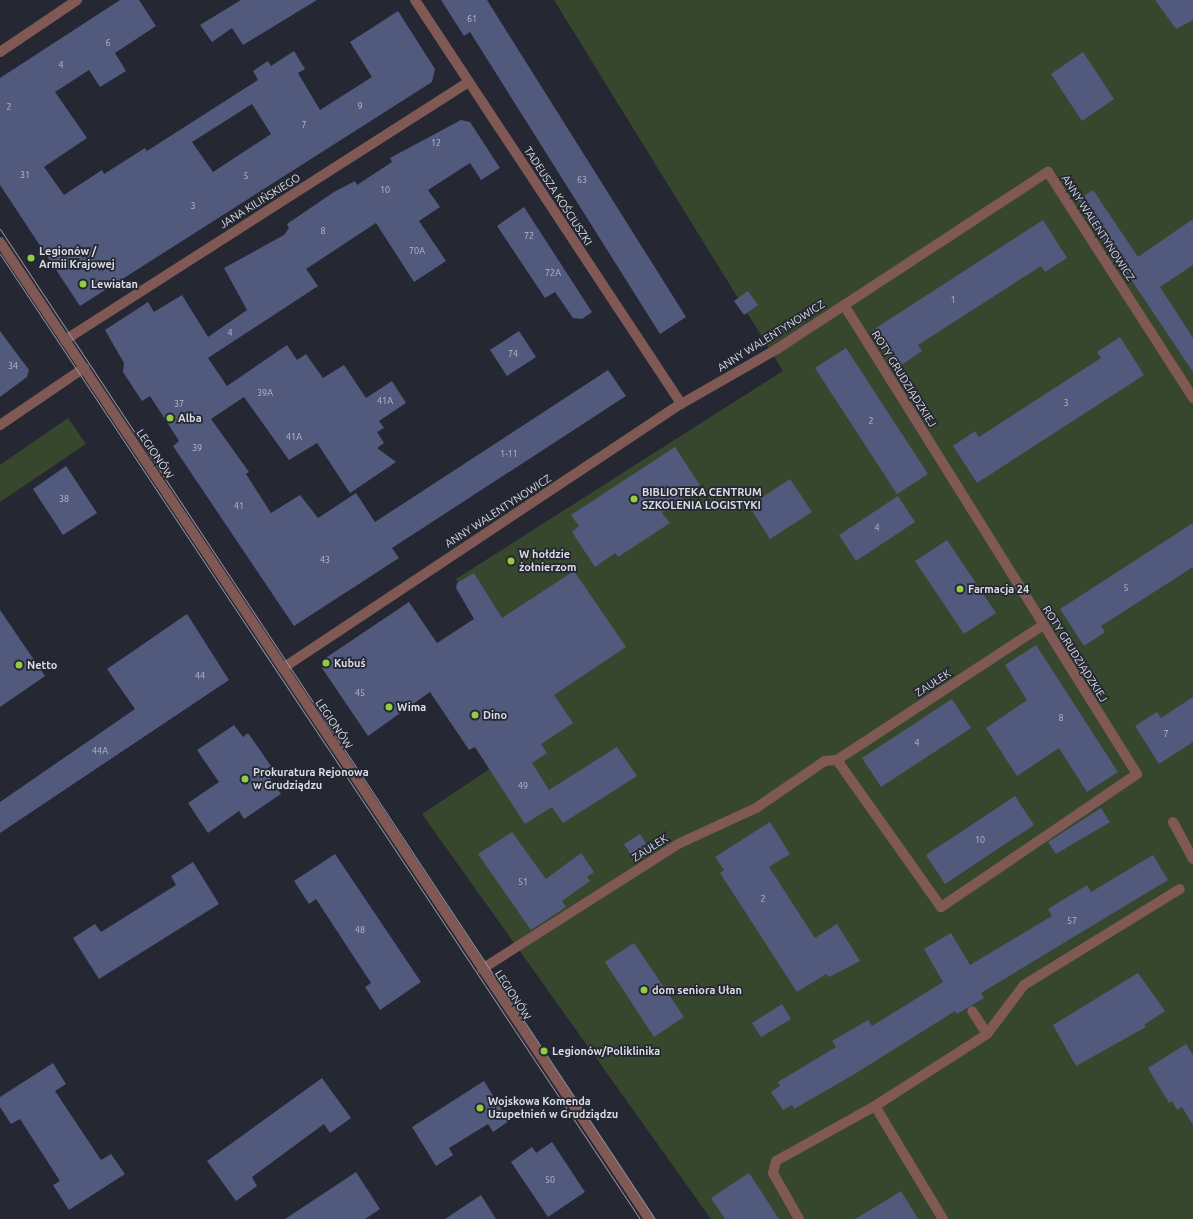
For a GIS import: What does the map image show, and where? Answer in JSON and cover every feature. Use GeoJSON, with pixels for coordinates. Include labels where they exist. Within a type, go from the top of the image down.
{"type":"FeatureCollection","features":[{"type":"Feature","properties":{"kind":"street"},"geometry":{"type":"LineString","coordinates":[[0,52],[77,0]]}},
{"type":"Feature","properties":{"kind":"street","name":"TADEUSZA KOŚCIUSZKI"},"geometry":{"type":"LineString","coordinates":[[415,0],[681,404]]}},
{"type":"Feature","properties":{"kind":"street","name":"JANA KILIŃSKIEGO"},"geometry":{"type":"LineString","coordinates":[[64,340],[470,82]]}},
{"type":"Feature","properties":{"kind":"street","name":"ANNY WALENTYNOWICZ"},"geometry":{"type":"LineString","coordinates":[[283,668],[681,404],[844,305],[1048,172],[1193,398]]}},
{"type":"Feature","properties":{"kind":"street","name":"LEGIONÓW"},"geometry":{"type":"LineString","coordinates":[[0,242],[649,1219]]}},
{"type":"Feature","properties":{"kind":"street","name":"ROTY GRUDZIĄDZKIEJ"},"geometry":{"type":"LineString","coordinates":[[837,760],[941,906],[1136,774],[844,305]]}},
{"type":"Feature","properties":{"kind":"street"},"geometry":{"type":"LineString","coordinates":[[0,425],[84,368]]}},
{"type":"Feature","properties":{"kind":"street","name":"ZAUŁEK"},"geometry":{"type":"LineString","coordinates":[[482,969],[678,844],[756,808],[825,761],[837,760],[1043,625]]}},
{"type":"Feature","properties":{"kind":"street"},"geometry":{"type":"LineString","coordinates":[[1173,822],[1193,859]]}},
{"type":"Feature","properties":{"kind":"street"},"geometry":{"type":"LineString","coordinates":[[799,1219],[772,1173],[776,1161],[875,1106],[987,1034],[1024,985],[1180,889]]}},
{"type":"Feature","properties":{"kind":"street"},"geometry":{"type":"LineString","coordinates":[[972,1010],[987,1034]]}},
{"type":"Feature","properties":{"kind":"street"},"geometry":{"type":"LineString","coordinates":[[875,1106],[943,1219]]}},
{"type":"Feature","properties":{"kind":"green space"},"geometry":{"type":"Polygon","coordinates":[[[554,0],[1193,0],[1193,1219],[711,1219],[422,814],[542,734],[456,579],[783,371],[554,0]]]}},
{"type":"Feature","properties":{"kind":"green space"},"geometry":{"type":"Polygon","coordinates":[[[68,418],[86,444],[0,502],[0,465],[68,418]]]}},
{"type":"Feature","properties":{"kind":"building"},"geometry":{"type":"Polygon","coordinates":[[[120,0],[139,0],[156,26],[115,53],[126,71],[100,87],[89,70],[55,92],[87,138],[44,167],[64,195],[102,170],[104,174],[145,148],[147,151],[258,80],[253,71],[268,61],[271,66],[294,51],[305,69],[298,73],[320,110],[372,77],[350,42],[398,11],[435,69],[432,82],[80,306],[0,185],[0,78],[120,0]],[[252,104],[192,142],[213,172],[271,134],[252,104]]]}},
{"type":"Feature","properties":{"kind":"building"},"geometry":{"type":"Polygon","coordinates":[[[241,0],[317,0],[243,45],[232,28],[212,42],[200,25],[241,0]]]}},
{"type":"Feature","properties":{"kind":"building"},"geometry":{"type":"Polygon","coordinates":[[[441,0],[487,0],[686,317],[660,334],[470,32],[464,36],[441,0]]]}},
{"type":"Feature","properties":{"kind":"building"},"geometry":{"type":"Polygon","coordinates":[[[1155,0],[1193,0],[1193,20],[1176,29],[1155,0]]]}},
{"type":"Feature","properties":{"kind":"building"},"geometry":{"type":"Polygon","coordinates":[[[1083,52],[1114,99],[1082,121],[1051,74],[1083,52]]]}},
{"type":"Feature","properties":{"kind":"building"},"geometry":{"type":"Polygon","coordinates":[[[461,120],[470,122],[500,168],[481,180],[470,163],[428,190],[440,207],[419,221],[446,261],[414,282],[376,223],[306,269],[318,286],[208,358],[227,386],[287,345],[297,360],[306,354],[323,378],[344,365],[366,398],[392,381],[406,403],[379,421],[384,428],[377,432],[384,443],[377,448],[396,462],[350,493],[317,443],[289,460],[244,397],[211,419],[249,472],[246,474],[271,513],[300,495],[318,518],[356,493],[375,522],[608,370],[626,396],[392,548],[399,558],[294,626],[173,446],[179,441],[150,396],[142,401],[123,372],[124,363],[105,330],[148,302],[154,312],[182,295],[208,337],[247,310],[224,268],[284,235],[289,228],[287,224],[334,192],[355,181],[357,185],[392,162],[390,158],[461,120]]]}},
{"type":"Feature","properties":{"kind":"building"},"geometry":{"type":"Polygon","coordinates":[[[1093,190],[1138,257],[1193,219],[1193,265],[1160,287],[1193,338],[1193,372],[1078,200],[1093,190]]]}},
{"type":"Feature","properties":{"kind":"building"},"geometry":{"type":"Polygon","coordinates":[[[524,207],[592,312],[582,319],[573,318],[555,292],[545,298],[497,226],[524,207]]]}},
{"type":"Feature","properties":{"kind":"building"},"geometry":{"type":"Polygon","coordinates":[[[1043,220],[1067,258],[1045,272],[1041,266],[918,345],[922,351],[900,366],[876,328],[1043,220]]]}},
{"type":"Feature","properties":{"kind":"building"},"geometry":{"type":"Polygon","coordinates":[[[748,291],[758,305],[744,315],[734,301],[748,291]]]}},
{"type":"Feature","properties":{"kind":"building"},"geometry":{"type":"Polygon","coordinates":[[[0,331],[29,370],[27,377],[0,397],[0,331]]]}},
{"type":"Feature","properties":{"kind":"building"},"geometry":{"type":"Polygon","coordinates":[[[519,331],[536,357],[507,376],[490,350],[519,331]]]}},
{"type":"Feature","properties":{"kind":"building"},"geometry":{"type":"Polygon","coordinates":[[[1120,337],[1144,375],[977,483],[953,446],[975,431],[979,437],[1101,358],[1097,352],[1120,337]]]}},
{"type":"Feature","properties":{"kind":"building"},"geometry":{"type":"Polygon","coordinates":[[[846,348],[928,474],[897,494],[815,368],[846,348]]]}},
{"type":"Feature","properties":{"kind":"building"},"geometry":{"type":"Polygon","coordinates":[[[675,447],[701,487],[662,513],[670,523],[618,557],[615,553],[595,567],[572,532],[579,526],[571,515],[675,447]]]}},
{"type":"Feature","properties":{"kind":"building"},"geometry":{"type":"Polygon","coordinates":[[[66,466],[97,513],[63,535],[33,489],[66,466]]]}},
{"type":"Feature","properties":{"kind":"building"},"geometry":{"type":"Polygon","coordinates":[[[790,479],[812,512],[770,539],[749,506],[790,479]]]}},
{"type":"Feature","properties":{"kind":"building"},"geometry":{"type":"Polygon","coordinates":[[[898,496],[915,522],[856,561],[839,535],[898,496]]]}},
{"type":"Feature","properties":{"kind":"building"},"geometry":{"type":"Polygon","coordinates":[[[1193,523],[1193,567],[1101,626],[1105,632],[1084,646],[1060,609],[1193,523]]]}},
{"type":"Feature","properties":{"kind":"building"},"geometry":{"type":"Polygon","coordinates":[[[947,540],[996,613],[964,634],[915,561],[947,540]]]}},
{"type":"Feature","properties":{"kind":"building"},"geometry":{"type":"Polygon","coordinates":[[[574,571],[626,647],[554,695],[573,723],[541,744],[547,753],[532,763],[549,790],[617,747],[637,776],[563,823],[552,807],[525,824],[475,747],[469,750],[430,692],[368,736],[322,668],[324,659],[409,602],[437,643],[474,619],[456,588],[457,583],[474,573],[502,618],[574,571]]]}},
{"type":"Feature","properties":{"kind":"building","name":"Netto"},"geometry":{"type":"Polygon","coordinates":[[[0,610],[45,676],[0,707],[0,610]]]}},
{"type":"Feature","properties":{"kind":"building"},"geometry":{"type":"Polygon","coordinates":[[[187,614],[229,680],[0,833],[0,802],[135,709],[107,669],[187,614]]]}},
{"type":"Feature","properties":{"kind":"building"},"geometry":{"type":"Polygon","coordinates":[[[1036,645],[1118,772],[1087,792],[1059,748],[1017,776],[986,728],[1027,700],[1005,665],[1036,645]]]}},
{"type":"Feature","properties":{"kind":"building"},"geometry":{"type":"Polygon","coordinates":[[[1193,697],[1193,742],[1159,764],[1135,726],[1157,712],[1161,718],[1193,697]]]}},
{"type":"Feature","properties":{"kind":"building"},"geometry":{"type":"Polygon","coordinates":[[[952,699],[971,728],[881,787],[862,758],[952,699]]]}},
{"type":"Feature","properties":{"kind":"building","name":"Prokuratura Rejonowa w Grudziądzu"},"geometry":{"type":"Polygon","coordinates":[[[234,725],[243,737],[248,733],[271,766],[265,770],[281,794],[244,819],[239,811],[208,833],[188,803],[219,782],[197,750],[234,725]]]}},
{"type":"Feature","properties":{"kind":"building"},"geometry":{"type":"Polygon","coordinates":[[[1015,796],[1034,825],[945,884],[926,855],[1015,796]]]}},
{"type":"Feature","properties":{"kind":"building"},"geometry":{"type":"Polygon","coordinates":[[[1101,808],[1110,822],[1056,854],[1048,842],[1101,808]]]}},
{"type":"Feature","properties":{"kind":"building"},"geometry":{"type":"Polygon","coordinates":[[[770,822],[790,854],[769,867],[815,938],[837,924],[860,961],[829,977],[826,974],[797,992],[720,873],[724,870],[715,857],[770,822]]]}},
{"type":"Feature","properties":{"kind":"building"},"geometry":{"type":"Polygon","coordinates":[[[512,832],[546,879],[581,853],[594,872],[587,877],[590,881],[562,901],[566,907],[531,930],[478,854],[512,832]]]}},
{"type":"Feature","properties":{"kind":"building"},"geometry":{"type":"Polygon","coordinates":[[[640,834],[649,848],[633,858],[624,844],[640,834]]]}},
{"type":"Feature","properties":{"kind":"building"},"geometry":{"type":"Polygon","coordinates":[[[335,854],[421,982],[380,1010],[365,987],[371,983],[316,899],[309,904],[294,881],[335,854]]]}},
{"type":"Feature","properties":{"kind":"building"},"geometry":{"type":"Polygon","coordinates":[[[1153,855],[1168,880],[981,993],[984,998],[957,1014],[955,1011],[853,1075],[794,1109],[792,1105],[783,1110],[771,1092],[780,1086],[778,1082],[836,1047],[832,1041],[868,1020],[872,1026],[943,982],[924,949],[951,933],[970,965],[1052,916],[1048,909],[1087,885],[1091,892],[1153,855]]]}},
{"type":"Feature","properties":{"kind":"building"},"geometry":{"type":"Polygon","coordinates":[[[193,862],[219,904],[99,979],[73,938],[95,924],[101,932],[176,885],[171,876],[193,862]]]}},
{"type":"Feature","properties":{"kind":"building","name":"dom seniora Ułan"},"geometry":{"type":"Polygon","coordinates":[[[634,943],[684,1017],[654,1037],[605,962],[634,943]]]}},
{"type":"Feature","properties":{"kind":"building"},"geometry":{"type":"Polygon","coordinates":[[[1138,973],[1165,1011],[1144,1025],[1146,1027],[1076,1066],[1053,1025],[1138,973]]]}},
{"type":"Feature","properties":{"kind":"building"},"geometry":{"type":"Polygon","coordinates":[[[782,1004],[791,1019],[761,1037],[752,1023],[782,1004]]]}},
{"type":"Feature","properties":{"kind":"building"},"geometry":{"type":"Polygon","coordinates":[[[1186,1044],[1193,1055],[1193,1125],[1182,1107],[1177,1110],[1172,1101],[1169,1103],[1148,1068],[1186,1044]]]}},
{"type":"Feature","properties":{"kind":"building"},"geometry":{"type":"Polygon","coordinates":[[[53,1063],[66,1084],[55,1091],[101,1160],[111,1154],[125,1174],[69,1210],[53,1185],[60,1181],[20,1119],[11,1124],[0,1107],[0,1097],[53,1063]]]}},
{"type":"Feature","properties":{"kind":"building"},"geometry":{"type":"Polygon","coordinates":[[[322,1078],[351,1118],[330,1133],[324,1124],[252,1177],[257,1186],[236,1201],[207,1161],[322,1078]]]}},
{"type":"Feature","properties":{"kind":"building"},"geometry":{"type":"Polygon","coordinates":[[[484,1081],[509,1121],[493,1132],[488,1124],[449,1148],[453,1155],[436,1166],[412,1127],[484,1081]]]}},
{"type":"Feature","properties":{"kind":"building"},"geometry":{"type":"Polygon","coordinates":[[[552,1142],[585,1192],[548,1217],[511,1162],[532,1147],[536,1153],[552,1142]]]}},
{"type":"Feature","properties":{"kind":"building"},"geometry":{"type":"Polygon","coordinates":[[[356,1172],[380,1209],[365,1219],[285,1219],[356,1172]]]}},
{"type":"Feature","properties":{"kind":"building"},"geometry":{"type":"Polygon","coordinates":[[[749,1173],[779,1219],[725,1219],[711,1198],[749,1173]]]}},
{"type":"Feature","properties":{"kind":"building"},"geometry":{"type":"Polygon","coordinates":[[[901,1191],[918,1219],[855,1219],[890,1198],[901,1191]]]}},
{"type":"Feature","properties":{"kind":"building"},"geometry":{"type":"Polygon","coordinates":[[[481,1195],[496,1219],[445,1219],[481,1195]]]}},
{"type":"Feature","properties":{"kind":"tram line"},"geometry":{"type":"LineString","coordinates":[[0,229],[655,1219]]}},
{"type":"Feature","properties":{"kind":"tram line"},"geometry":{"type":"LineString","coordinates":[[0,254],[640,1219]]}},
{"type":"Feature","properties":{"kind":"place","name":"Legionów / Armii Krajowej"},"geometry":{"type":"Point","coordinates":[31,258]}},
{"type":"Feature","properties":{"kind":"place","name":"Lewiatan"},"geometry":{"type":"Point","coordinates":[83,284]}},
{"type":"Feature","properties":{"kind":"place","name":"Alba"},"geometry":{"type":"Point","coordinates":[170,418]}},
{"type":"Feature","properties":{"kind":"place","name":"BIBLIOTEKA CENTRUM SZKOLENIA LOGISTYKI"},"geometry":{"type":"Point","coordinates":[634,499]}},
{"type":"Feature","properties":{"kind":"place","name":"W hołdzie żołnierzom"},"geometry":{"type":"Point","coordinates":[511,561]}},
{"type":"Feature","properties":{"kind":"place","name":"Farmacja 24"},"geometry":{"type":"Point","coordinates":[960,589]}},
{"type":"Feature","properties":{"kind":"place","name":"Kubuś"},"geometry":{"type":"Point","coordinates":[326,663]}},
{"type":"Feature","properties":{"kind":"place","name":"Netto"},"geometry":{"type":"Point","coordinates":[19,665]}},
{"type":"Feature","properties":{"kind":"place","name":"Wima"},"geometry":{"type":"Point","coordinates":[389,707]}},
{"type":"Feature","properties":{"kind":"place","name":"Dino"},"geometry":{"type":"Point","coordinates":[475,715]}},
{"type":"Feature","properties":{"kind":"place","name":"Prokuratura Rejonowa w Grudziądzu"},"geometry":{"type":"Point","coordinates":[245,779]}},
{"type":"Feature","properties":{"kind":"place","name":"dom seniora Ułan"},"geometry":{"type":"Point","coordinates":[644,990]}},
{"type":"Feature","properties":{"kind":"place","name":"Legionów/Poliklinika"},"geometry":{"type":"Point","coordinates":[544,1051]}},
{"type":"Feature","properties":{"kind":"place","name":"Wojskowa Komenda Uzupełnień w Grudziądzu"},"geometry":{"type":"Point","coordinates":[480,1108]}}]}
